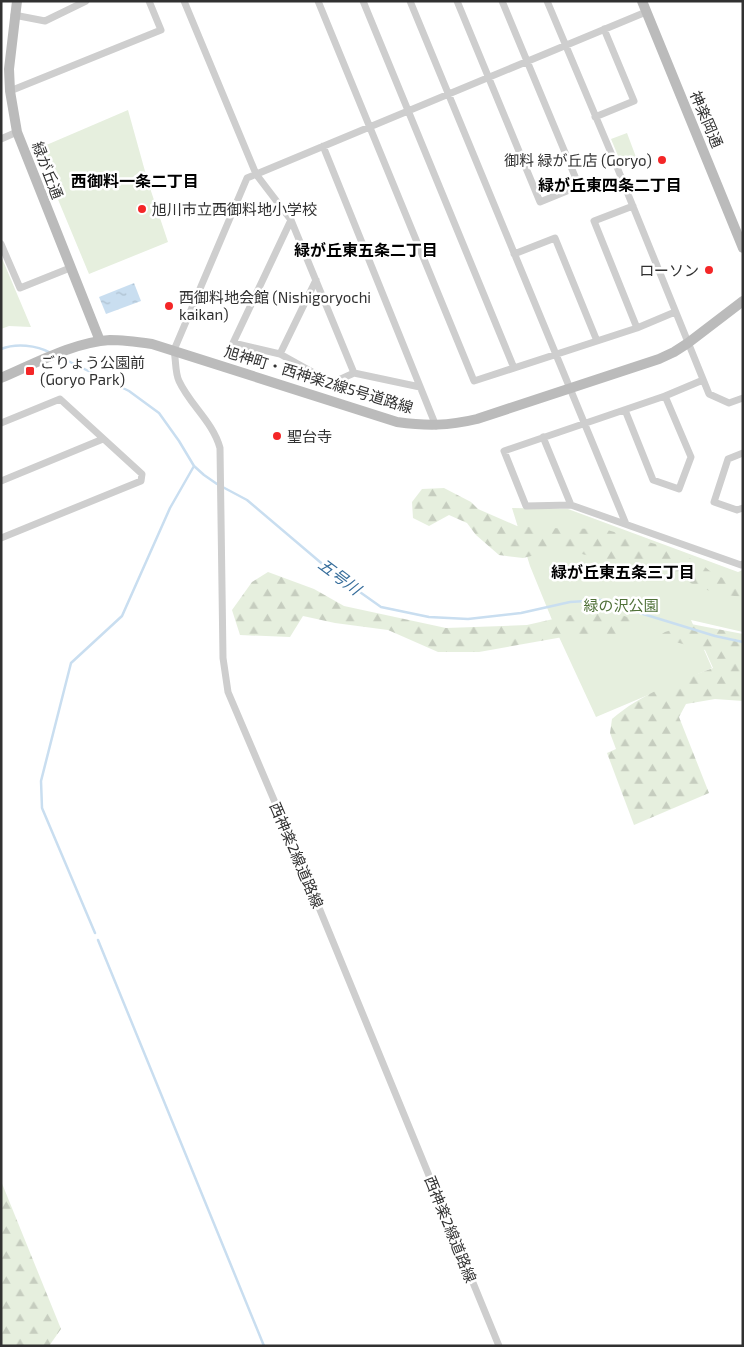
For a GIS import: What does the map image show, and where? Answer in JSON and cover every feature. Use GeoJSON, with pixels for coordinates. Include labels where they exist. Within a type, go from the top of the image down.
{"type":"FeatureCollection","features":[{"type":"Feature","properties":{"kind":"street","name":"緑が丘通"},"geometry":{"type":"LineString","coordinates":[[17,1],[9,69],[10,91],[17,132],[100,342]]}},
{"type":"Feature","properties":{"kind":"street"},"geometry":{"type":"LineString","coordinates":[[14,15],[45,21],[86,1]]}},
{"type":"Feature","properties":{"kind":"street"},"geometry":{"type":"LineString","coordinates":[[10,91],[161,30],[149,1]]}},
{"type":"Feature","properties":{"kind":"street"},"geometry":{"type":"LineString","coordinates":[[184,1],[256,174],[290,220],[354,373]]}},
{"type":"Feature","properties":{"kind":"street"},"geometry":{"type":"LineString","coordinates":[[318,1],[474,381],[637,328],[675,312]]}},
{"type":"Feature","properties":{"kind":"street"},"geometry":{"type":"LineString","coordinates":[[363,1],[514,368]]}},
{"type":"Feature","properties":{"kind":"street"},"geometry":{"type":"LineString","coordinates":[[410,1],[626,524]]}},
{"type":"Feature","properties":{"kind":"street"},"geometry":{"type":"LineString","coordinates":[[457,1],[540,202],[579,186],[502,1]]}},
{"type":"Feature","properties":{"kind":"street"},"geometry":{"type":"LineString","coordinates":[[547,1],[709,394],[729,404],[743,398]]}},
{"type":"Feature","properties":{"kind":"street","name":"神楽岡通"},"geometry":{"type":"LineString","coordinates":[[642,1],[743,248]]}},
{"type":"Feature","properties":{"kind":"street"},"geometry":{"type":"LineString","coordinates":[[174,350],[247,178],[646,12]]}},
{"type":"Feature","properties":{"kind":"street"},"geometry":{"type":"LineString","coordinates":[[596,116],[634,101],[604,29]]}},
{"type":"Feature","properties":{"kind":"street"},"geometry":{"type":"LineString","coordinates":[[1,139],[17,132]]}},
{"type":"Feature","properties":{"kind":"street"},"geometry":{"type":"LineString","coordinates":[[323,146],[436,426]]}},
{"type":"Feature","properties":{"kind":"street"},"geometry":{"type":"LineString","coordinates":[[633,206],[594,221],[637,328]]}},
{"type":"Feature","properties":{"kind":"street"},"geometry":{"type":"LineString","coordinates":[[290,220],[233,343],[280,354],[332,383],[354,373],[420,387]]}},
{"type":"Feature","properties":{"kind":"street"},"geometry":{"type":"LineString","coordinates":[[514,254],[555,238],[597,341]]}},
{"type":"Feature","properties":{"kind":"street"},"geometry":{"type":"LineString","coordinates":[[1,244],[20,288],[70,268]]}},
{"type":"Feature","properties":{"kind":"street"},"geometry":{"type":"LineString","coordinates":[[280,354],[316,280]]}},
{"type":"Feature","properties":{"kind":"street","name":"旭神町・西神楽2線5号道路線"},"geometry":{"type":"LineString","coordinates":[[1,378],[66,351],[100,342],[131,341],[174,350],[397,422],[436,426],[458,424],[658,359],[688,343],[743,301]]}},
{"type":"Feature","properties":{"kind":"street","name":"西神楽2線道路線"},"geometry":{"type":"LineString","coordinates":[[174,350],[178,379],[187,395],[216,435],[220,448],[223,658],[228,692],[297,854],[499,1346]]}},
{"type":"Feature","properties":{"kind":"street"},"geometry":{"type":"LineString","coordinates":[[703,380],[665,396],[504,451],[526,506],[571,505],[688,547],[741,565],[743,564]]}},
{"type":"Feature","properties":{"kind":"street"},"geometry":{"type":"LineString","coordinates":[[625,410],[654,480],[678,489],[691,457],[665,396]]}},
{"type":"Feature","properties":{"kind":"street"},"geometry":{"type":"LineString","coordinates":[[1,424],[60,399],[142,474],[141,481],[1,538]]}},
{"type":"Feature","properties":{"kind":"street"},"geometry":{"type":"LineString","coordinates":[[543,437],[571,505]]}},
{"type":"Feature","properties":{"kind":"street"},"geometry":{"type":"LineString","coordinates":[[1,481],[103,439]]}},
{"type":"Feature","properties":{"kind":"street"},"geometry":{"type":"LineString","coordinates":[[743,453],[728,459],[714,502],[736,510],[743,508]]}},
{"type":"Feature","properties":{"kind":"green space"},"geometry":{"type":"Polygon","coordinates":[[[128,110],[148,182],[168,242],[89,274],[37,149],[128,110]]]}},
{"type":"Feature","properties":{"kind":"green space"},"geometry":{"type":"Polygon","coordinates":[[[627,133],[636,157],[621,163],[611,139],[627,133]]]}},
{"type":"Feature","properties":{"kind":"green space"},"geometry":{"type":"Polygon","coordinates":[[[1,256],[31,327],[9,326],[1,329],[1,256]]]}},
{"type":"Feature","properties":{"kind":"green space"},"geometry":{"type":"Polygon","coordinates":[[[444,488],[471,502],[478,509],[517,526],[604,529],[662,546],[700,563],[716,576],[743,583],[743,597],[717,594],[656,569],[619,564],[571,551],[551,551],[523,558],[499,555],[476,535],[467,523],[449,515],[429,526],[413,518],[412,502],[422,489],[444,488]]]}},
{"type":"Feature","properties":{"kind":"green space","name":"緑の沢公園"},"geometry":{"type":"Polygon","coordinates":[[[512,508],[568,509],[738,572],[743,570],[743,632],[691,620],[712,668],[596,717],[559,637],[530,566],[512,508]]]}},
{"type":"Feature","properties":{"kind":"green space"},"geometry":{"type":"Polygon","coordinates":[[[268,572],[314,589],[344,606],[446,628],[527,625],[584,612],[613,612],[644,623],[616,636],[563,637],[479,652],[438,652],[388,630],[335,623],[303,616],[290,637],[240,635],[232,610],[252,582],[268,572]]]}},
{"type":"Feature","properties":{"kind":"green space"},"geometry":{"type":"Polygon","coordinates":[[[691,624],[743,634],[743,701],[715,699],[686,704],[679,717],[709,793],[634,825],[607,753],[616,749],[610,733],[612,719],[647,695],[713,668],[705,650],[657,637],[665,632],[691,624]]]}},
{"type":"Feature","properties":{"kind":"green space"},"geometry":{"type":"Polygon","coordinates":[[[1,1181],[61,1329],[49,1346],[1,1346],[1,1181]]]}},
{"type":"Feature","properties":{"kind":"water"},"geometry":{"type":"Polygon","coordinates":[[[134,283],[141,301],[106,314],[99,297],[134,283]]]}},
{"type":"Feature","properties":{"kind":"waterway","name":"五号川"},"geometry":{"type":"LineString","coordinates":[[1,349],[13,346],[26,346],[39,348],[51,353]]}},
{"type":"Feature","properties":{"kind":"waterway","name":"五号川"},"geometry":{"type":"LineString","coordinates":[[58,356],[129,391],[159,413],[194,466],[204,475],[247,500],[333,573],[381,607],[429,617],[468,619],[521,613],[570,602],[602,600],[715,636],[743,642]]}},
{"type":"Feature","properties":{"kind":"waterway"},"geometry":{"type":"LineString","coordinates":[[95,933],[42,808],[41,781],[71,663],[122,616],[170,508],[194,466]]}},
{"type":"Feature","properties":{"kind":"waterway"},"geometry":{"type":"LineString","coordinates":[[98,940],[264,1346]]}},
{"type":"Feature","properties":{"kind":"place","name":"御料 緑が丘店 (Goryo)"},"geometry":{"type":"Point","coordinates":[662,160]}},
{"type":"Feature","properties":{"kind":"place","name":"旭川市立西御料地小学校"},"geometry":{"type":"Point","coordinates":[142,209]}},
{"type":"Feature","properties":{"kind":"place","name":"ローソン"},"geometry":{"type":"Point","coordinates":[709,270]}},
{"type":"Feature","properties":{"kind":"place","name":"西御料地会館 (Nishigoryochi kaikan)"},"geometry":{"type":"Point","coordinates":[169,306]}},
{"type":"Feature","properties":{"kind":"place","name":"ごりょう公園前 (Goryo Park)"},"geometry":{"type":"Point","coordinates":[30,371]}},
{"type":"Feature","properties":{"kind":"place","name":"聖台寺"},"geometry":{"type":"Point","coordinates":[277,436]}},
{"type":"Feature","properties":{"kind":"district","name":"西御料一条二丁目"},"geometry":{"type":"Point","coordinates":[135,180]}},
{"type":"Feature","properties":{"kind":"district","name":"緑が丘東四条二丁目"},"geometry":{"type":"Point","coordinates":[610,184]}},
{"type":"Feature","properties":{"kind":"district","name":"緑が丘東五条二丁目"},"geometry":{"type":"Point","coordinates":[366,249]}},
{"type":"Feature","properties":{"kind":"district","name":"緑が丘東五条三丁目"},"geometry":{"type":"Point","coordinates":[623,571]}}]}
